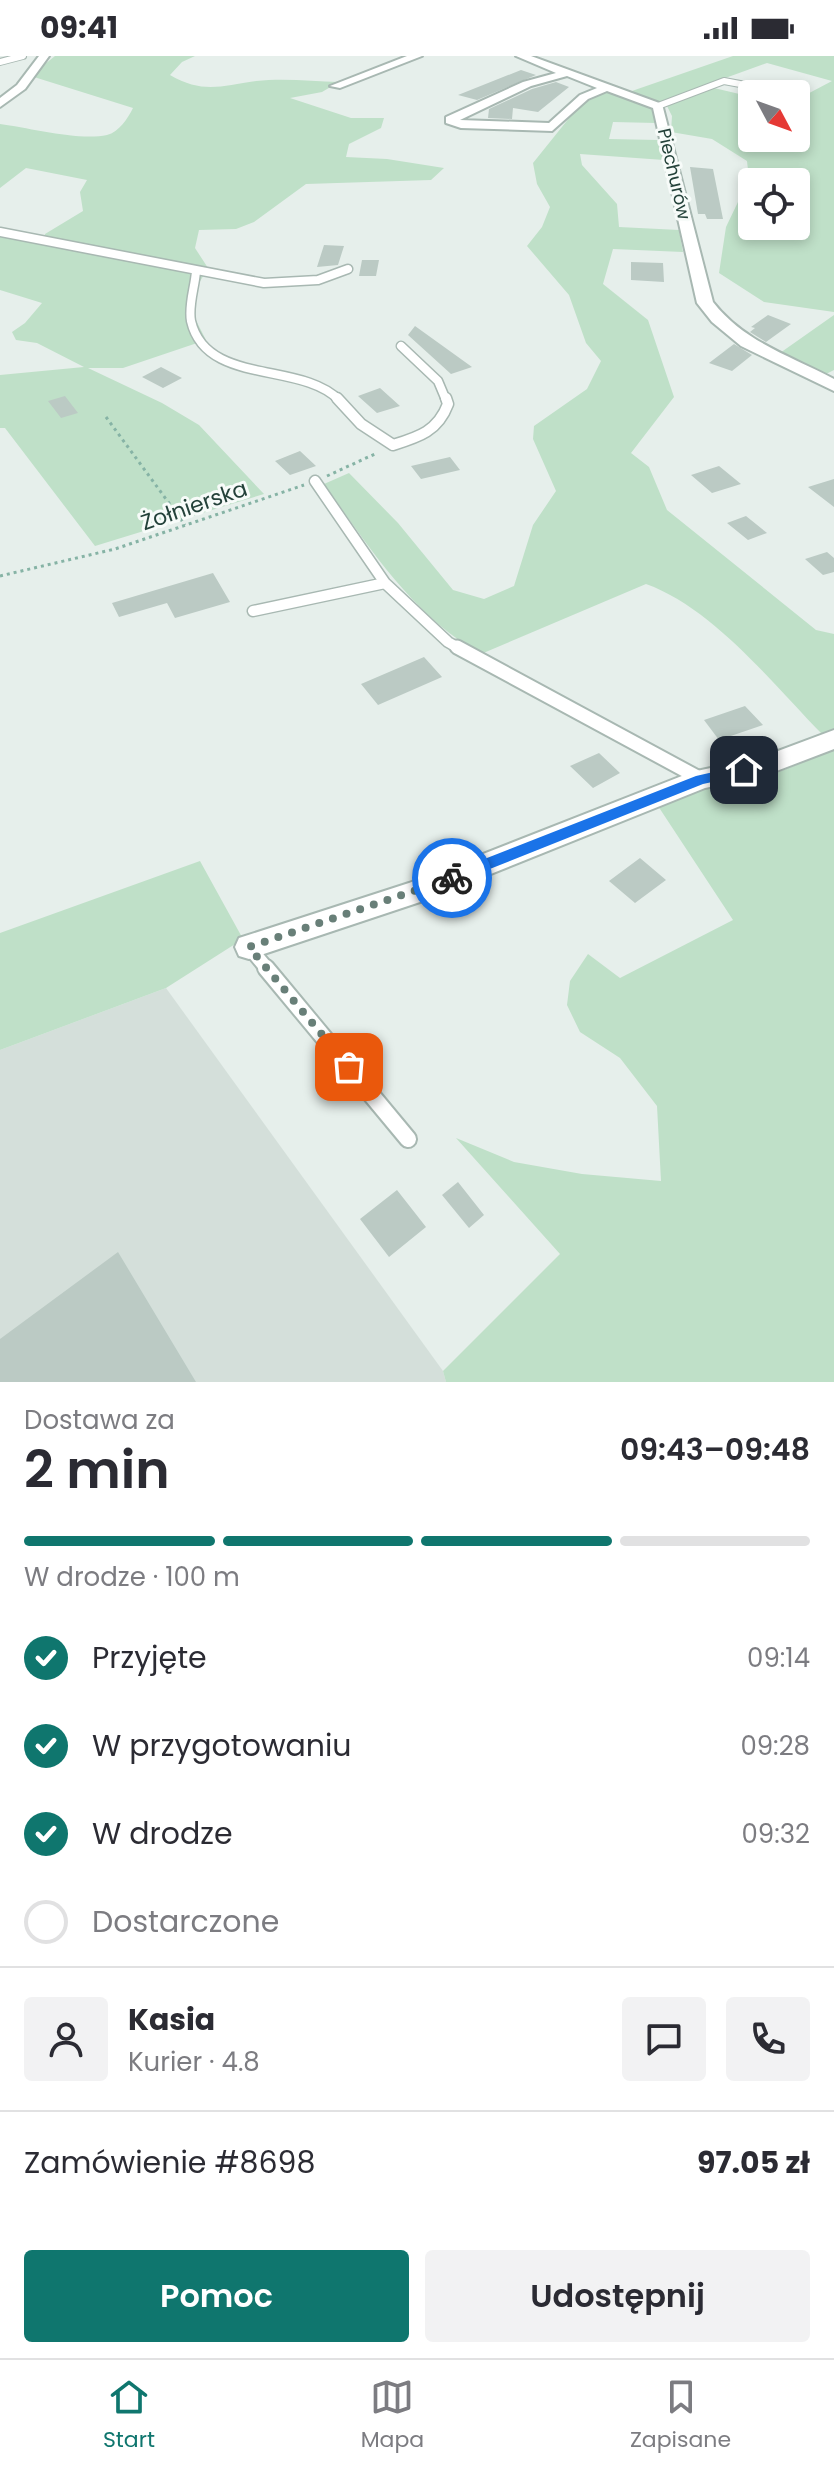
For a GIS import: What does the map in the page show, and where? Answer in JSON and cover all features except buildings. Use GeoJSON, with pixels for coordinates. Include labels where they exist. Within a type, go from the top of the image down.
{"type":"FeatureCollection","features":[{"type":"Feature","properties":{"kind":"street"},"geometry":{"type":"LineString","coordinates":[[0,104],[21,87],[44,56]]}},
{"type":"Feature","properties":{"kind":"street"},"geometry":{"type":"LineString","coordinates":[[336,86],[417,56]]}},
{"type":"Feature","properties":{"kind":"street","name":"Piechurów"},"geometry":{"type":"LineString","coordinates":[[521,56],[658,106],[702,295],[711,312],[740,340],[834,386]]}},
{"type":"Feature","properties":{"kind":"street"},"geometry":{"type":"LineString","coordinates":[[567,73],[527,84],[450,120],[461,124],[552,127],[584,97],[608,87]]}},
{"type":"Feature","properties":{"kind":"street"},"geometry":{"type":"LineString","coordinates":[[249,947],[416,892],[701,779],[766,766],[834,739]]}},
{"type":"Feature","properties":{"kind":"lane"},"geometry":{"type":"LineString","coordinates":[[0,62],[23,56]]}},
{"type":"Feature","properties":{"kind":"lane"},"geometry":{"type":"LineString","coordinates":[[658,106],[724,81],[738,84]]}},
{"type":"Feature","properties":{"kind":"lane"},"geometry":{"type":"LineString","coordinates":[[0,232],[264,283],[299,283],[334,277],[348,269]]}},
{"type":"Feature","properties":{"kind":"lane"},"geometry":{"type":"LineString","coordinates":[[196,271],[191,324],[199,339],[236,365],[321,386],[334,394],[358,421],[393,445],[421,437],[442,423],[448,404],[438,381],[401,346]]}},
{"type":"Feature","properties":{"kind":"lane"},"geometry":{"type":"LineString","coordinates":[[196,285],[216,276]]}},
{"type":"Feature","properties":{"kind":"lane"},"geometry":{"type":"LineString","coordinates":[[315,481],[385,583],[448,642],[509,678],[701,779]]}},
{"type":"Feature","properties":{"kind":"lane"},"geometry":{"type":"LineString","coordinates":[[253,611],[385,583]]}},
{"type":"Feature","properties":{"kind":"lane"},"geometry":{"type":"LineString","coordinates":[[249,947],[408,1139]]}},
{"type":"Feature","properties":{"kind":"path"},"geometry":{"type":"LineString","coordinates":[[106,417],[185,525]]}},
{"type":"Feature","properties":{"kind":"path","name":"Żołnierska"},"geometry":{"type":"LineString","coordinates":[[0,576],[115,549],[315,481],[393,445]]}},
{"type":"Feature","properties":{"kind":"shaded area"},"geometry":{"type":"Polygon","coordinates":[[[166,988],[443,1371],[446,1382],[0,1382],[0,1050],[166,988]]]}},
{"type":"Feature","properties":{"kind":"green space"},"geometry":{"type":"Polygon","coordinates":[[[55,56],[195,56],[182,62],[170,75],[202,87],[276,80],[339,82],[322,92],[290,98],[351,118],[384,118],[381,128],[349,144],[346,157],[387,159],[444,168],[431,180],[306,184],[254,222],[236,229],[199,230],[195,248],[208,268],[187,303],[206,340],[123,368],[88,368],[162,403],[199,425],[264,494],[95,546],[5,428],[0,428],[0,375],[84,367],[37,343],[16,340],[12,332],[25,323],[42,303],[0,290],[0,234],[44,245],[45,234],[83,211],[80,192],[87,180],[26,168],[0,188],[0,124],[69,135],[107,135],[126,120],[133,108],[34,77],[55,56]]]}},
{"type":"Feature","properties":{"kind":"green space"},"geometry":{"type":"Polygon","coordinates":[[[733,56],[834,56],[834,312],[764,302],[719,273],[726,227],[738,202],[738,240],[810,240],[810,168],[748,168],[747,161],[712,139],[671,132],[672,116],[667,106],[714,88],[738,94],[738,152],[810,152],[810,93],[832,81],[767,63],[659,102],[629,92],[733,56]]]}},
{"type":"Feature","properties":{"kind":"green space"},"geometry":{"type":"Polygon","coordinates":[[[610,91],[652,107],[656,123],[613,122],[609,139],[658,140],[664,160],[580,154],[582,165],[617,204],[619,227],[679,230],[683,252],[613,249],[603,284],[648,320],[674,397],[631,453],[649,467],[667,510],[816,630],[834,634],[834,729],[822,734],[762,670],[718,629],[671,595],[646,584],[481,654],[456,638],[413,600],[375,555],[324,484],[349,473],[398,523],[453,590],[484,599],[514,586],[533,525],[556,491],[533,439],[534,426],[587,389],[601,361],[586,343],[569,295],[527,246],[542,227],[550,207],[537,184],[533,163],[582,102],[610,91]]]}},
{"type":"Feature","properties":{"kind":"green space"},"geometry":{"type":"Polygon","coordinates":[[[834,315],[834,370],[824,375],[780,353],[834,315]]]}},
{"type":"Feature","properties":{"kind":"green space"},"geometry":{"type":"Polygon","coordinates":[[[834,750],[834,1382],[446,1382],[443,1371],[560,1254],[456,1138],[514,1162],[582,1174],[661,1181],[657,1106],[620,1058],[580,1032],[567,1005],[570,981],[588,954],[620,978],[733,920],[658,806],[706,789],[771,775],[834,750]]]}},
{"type":"Feature","properties":{"kind":"green space"},"geometry":{"type":"Polygon","coordinates":[[[200,861],[243,939],[166,988],[0,1050],[0,933],[200,861]]]}},
{"type":"Feature","properties":{"kind":"way so far"},"geometry":{"type":"LineString","coordinates":[[349,1067],[249,947],[452,878]]}},
{"type":"Feature","properties":{"kind":"route"},"geometry":{"type":"LineString","coordinates":[[452,878],[701,779],[744,770]]}}]}
